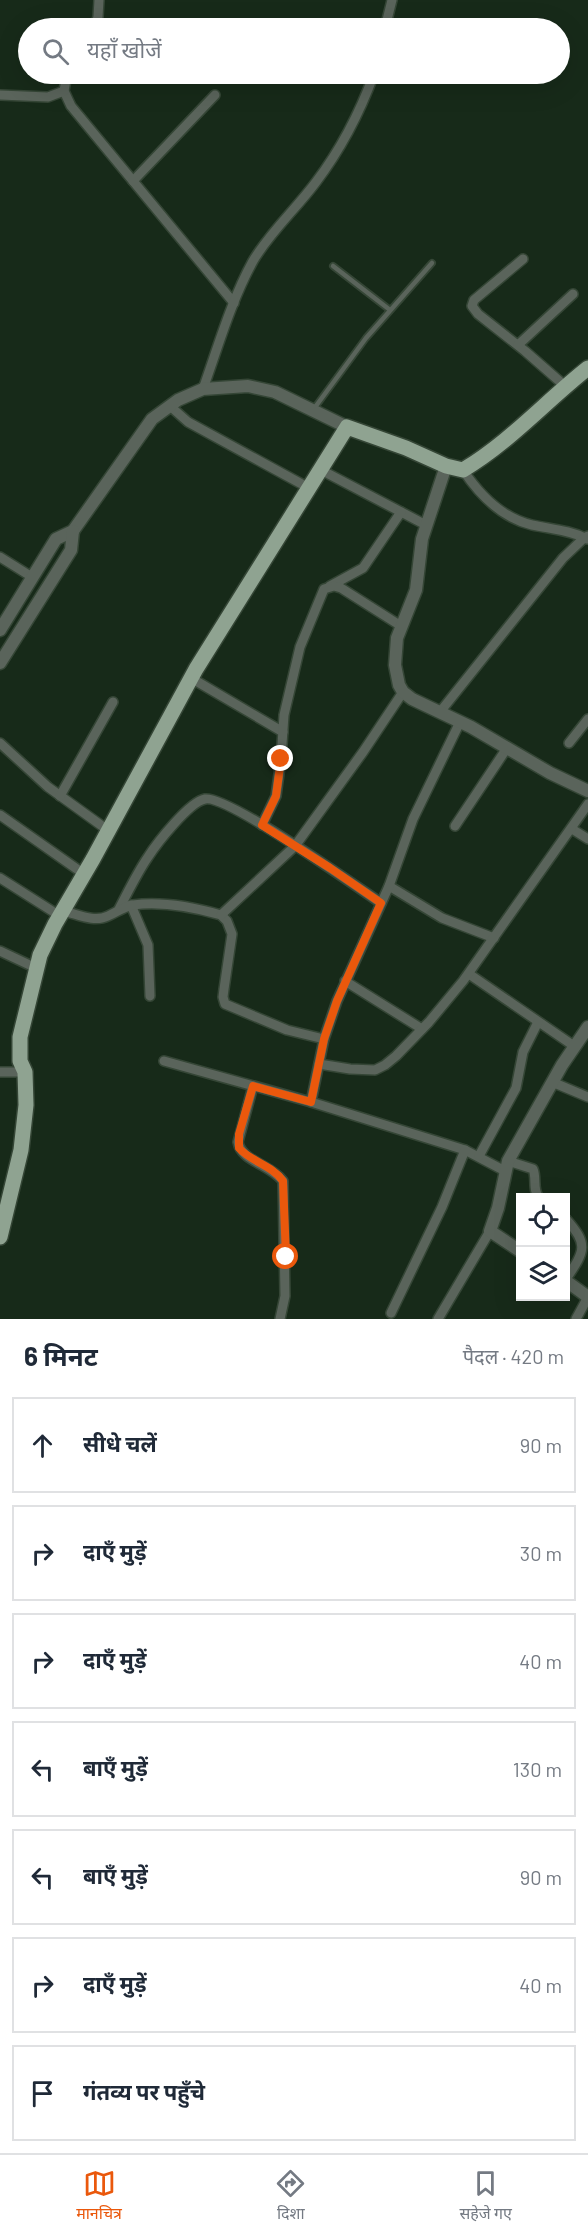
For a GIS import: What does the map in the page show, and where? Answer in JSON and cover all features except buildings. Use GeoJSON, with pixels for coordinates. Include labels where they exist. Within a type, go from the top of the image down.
{"type":"FeatureCollection","features":[{"type":"Feature","properties":{"kind":"main road"},"geometry":{"type":"LineString","coordinates":[[0,1237],[21,1150],[26,1105],[25,1072],[20,1061],[20,1037],[40,955],[191,678],[347,428],[406,448],[446,466],[463,470],[500,446],[588,368]]}},
{"type":"Feature","properties":{"kind":"street"},"geometry":{"type":"LineString","coordinates":[[98,18],[99,0]]}},
{"type":"Feature","properties":{"kind":"street"},"geometry":{"type":"LineString","coordinates":[[388,18],[392,0]]}},
{"type":"Feature","properties":{"kind":"street"},"geometry":{"type":"LineString","coordinates":[[65,84],[64,91],[71,106],[234,303]]}},
{"type":"Feature","properties":{"kind":"street"},"geometry":{"type":"LineString","coordinates":[[203,389],[234,303],[254,261],[277,228],[316,182],[345,139],[370,84]]}},
{"type":"Feature","properties":{"kind":"street"},"geometry":{"type":"LineString","coordinates":[[0,95],[48,97],[64,91]]}},
{"type":"Feature","properties":{"kind":"street"},"geometry":{"type":"LineString","coordinates":[[133,180],[215,95]]}},
{"type":"Feature","properties":{"kind":"street"},"geometry":{"type":"LineString","coordinates":[[523,259],[474,300],[472,306],[478,314],[565,386]]}},
{"type":"Feature","properties":{"kind":"street"},"geometry":{"type":"LineString","coordinates":[[518,345],[573,294]]}},
{"type":"Feature","properties":{"kind":"street"},"geometry":{"type":"LineString","coordinates":[[0,663],[71,550],[73,531],[152,419],[170,406],[203,389],[248,386],[275,392],[347,428]]}},
{"type":"Feature","properties":{"kind":"street"},"geometry":{"type":"LineString","coordinates":[[170,406],[188,422],[309,488]]}},
{"type":"Feature","properties":{"kind":"street"},"geometry":{"type":"LineString","coordinates":[[446,466],[419,552],[416,590],[397,638],[396,675],[403,692],[550,773],[588,791]]}},
{"type":"Feature","properties":{"kind":"street"},"geometry":{"type":"LineString","coordinates":[[321,470],[426,525]]}},
{"type":"Feature","properties":{"kind":"street"},"geometry":{"type":"LineString","coordinates":[[463,470],[479,492],[509,516],[586,538]]}},
{"type":"Feature","properties":{"kind":"street"},"geometry":{"type":"LineString","coordinates":[[262,825],[276,796],[284,715],[303,636],[321,595],[328,587],[363,568],[400,512]]}},
{"type":"Feature","properties":{"kind":"street"},"geometry":{"type":"LineString","coordinates":[[0,630],[56,539],[73,531]]}},
{"type":"Feature","properties":{"kind":"street"},"geometry":{"type":"LineString","coordinates":[[440,712],[563,558],[586,538]]}},
{"type":"Feature","properties":{"kind":"street"},"geometry":{"type":"LineString","coordinates":[[0,557],[32,577]]}},
{"type":"Feature","properties":{"kind":"street"},"geometry":{"type":"LineString","coordinates":[[328,587],[341,588],[401,626]]}},
{"type":"Feature","properties":{"kind":"street"},"geometry":{"type":"LineString","coordinates":[[191,678],[283,732]]}},
{"type":"Feature","properties":{"kind":"street"},"geometry":{"type":"LineString","coordinates":[[221,915],[295,846],[403,692]]}},
{"type":"Feature","properties":{"kind":"street"},"geometry":{"type":"LineString","coordinates":[[60,796],[113,702]]}},
{"type":"Feature","properties":{"kind":"street"},"geometry":{"type":"LineString","coordinates":[[569,743],[588,719]]}},
{"type":"Feature","properties":{"kind":"street"},"geometry":{"type":"LineString","coordinates":[[311,1102],[324,1039],[345,981],[389,886],[413,819],[460,722]]}},
{"type":"Feature","properties":{"kind":"street"},"geometry":{"type":"LineString","coordinates":[[0,743],[60,796],[109,831]]}},
{"type":"Feature","properties":{"kind":"street"},"geometry":{"type":"LineString","coordinates":[[455,825],[507,748]]}},
{"type":"Feature","properties":{"kind":"street"},"geometry":{"type":"LineString","coordinates":[[119,909],[147,858],[180,819],[200,801],[206,799],[219,800],[262,825],[381,903]]}},
{"type":"Feature","properties":{"kind":"street"},"geometry":{"type":"LineString","coordinates":[[319,1064],[356,1070],[375,1070],[386,1065],[422,1029],[469,974],[588,804]]}},
{"type":"Feature","properties":{"kind":"street"},"geometry":{"type":"LineString","coordinates":[[0,815],[84,874]]}},
{"type":"Feature","properties":{"kind":"street"},"geometry":{"type":"LineString","coordinates":[[572,829],[588,839]]}},
{"type":"Feature","properties":{"kind":"street"},"geometry":{"type":"LineString","coordinates":[[0,878],[62,913],[102,919],[131,905],[170,905],[221,915],[227,921],[232,934],[224,988],[225,1004],[287,1030],[324,1039]]}},
{"type":"Feature","properties":{"kind":"street"},"geometry":{"type":"LineString","coordinates":[[389,886],[442,918],[494,938]]}},
{"type":"Feature","properties":{"kind":"street"},"geometry":{"type":"LineString","coordinates":[[131,905],[148,945],[150,996]]}},
{"type":"Feature","properties":{"kind":"street"},"geometry":{"type":"LineString","coordinates":[[0,951],[36,968]]}},
{"type":"Feature","properties":{"kind":"street"},"geometry":{"type":"LineString","coordinates":[[469,974],[574,1046]]}},
{"type":"Feature","properties":{"kind":"street"},"geometry":{"type":"LineString","coordinates":[[345,981],[422,1029]]}},
{"type":"Feature","properties":{"kind":"street"},"geometry":{"type":"LineString","coordinates":[[479,1156],[516,1088],[523,1052],[538,1022]]}},
{"type":"Feature","properties":{"kind":"street"},"geometry":{"type":"LineString","coordinates":[[438,1319],[490,1231],[498,1208],[507,1166],[552,1082],[588,1027]]}},
{"type":"Feature","properties":{"kind":"street"},"geometry":{"type":"LineString","coordinates":[[164,1061],[311,1102],[465,1150],[507,1166],[533,1169],[536,1175],[535,1188],[537,1193]]}},
{"type":"Feature","properties":{"kind":"street"},"geometry":{"type":"LineString","coordinates":[[0,1082],[4,1072],[25,1072]]}},
{"type":"Feature","properties":{"kind":"street"},"geometry":{"type":"LineString","coordinates":[[552,1082],[588,1097]]}},
{"type":"Feature","properties":{"kind":"street"},"geometry":{"type":"LineString","coordinates":[[253,1086],[238,1142],[244,1154],[277,1173],[283,1181],[285,1296],[280,1319]]}},
{"type":"Feature","properties":{"kind":"street"},"geometry":{"type":"LineString","coordinates":[[391,1313],[442,1207],[465,1150]]}},
{"type":"Feature","properties":{"kind":"street"},"geometry":{"type":"LineString","coordinates":[[570,1223],[585,1236],[587,1243],[585,1251],[570,1274]]}},
{"type":"Feature","properties":{"kind":"street"},"geometry":{"type":"LineString","coordinates":[[490,1231],[516,1248]]}},
{"type":"Feature","properties":{"kind":"street"},"geometry":{"type":"LineString","coordinates":[[570,1283],[588,1297],[576,1319]]}},
{"type":"Feature","properties":{"kind":"lane"},"geometry":{"type":"LineString","coordinates":[[312,410],[354,353],[432,263]]}},
{"type":"Feature","properties":{"kind":"lane"},"geometry":{"type":"LineString","coordinates":[[333,266],[390,310]]}},
{"type":"Feature","properties":{"kind":"route"},"geometry":{"type":"LineString","coordinates":[[281,759],[276,796],[262,825],[381,903],[337,1001],[324,1039],[311,1102],[253,1086],[239,1134],[239,1148],[244,1154],[277,1173],[283,1181],[286,1257]]}}]}
